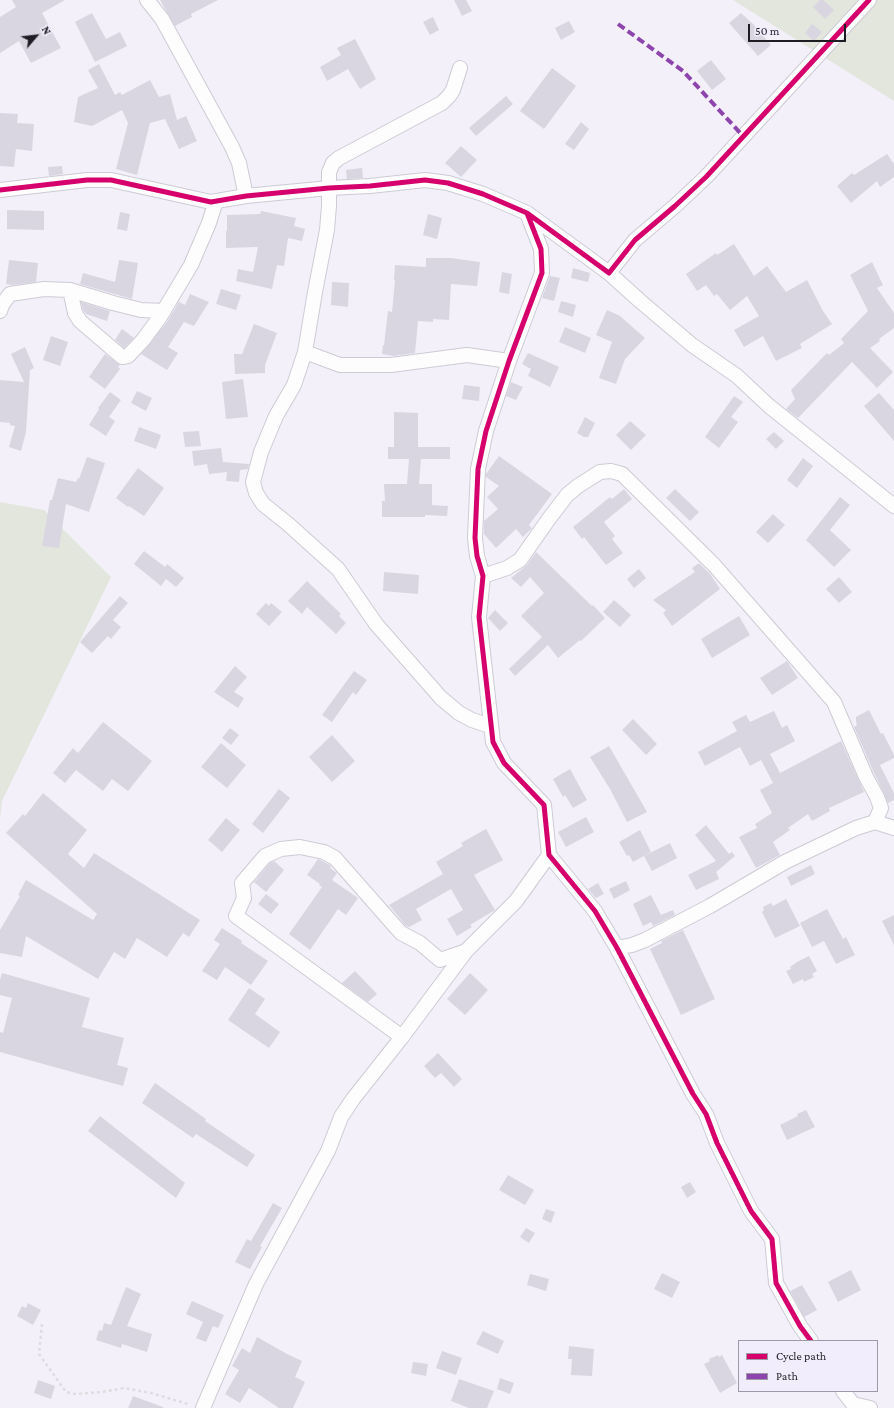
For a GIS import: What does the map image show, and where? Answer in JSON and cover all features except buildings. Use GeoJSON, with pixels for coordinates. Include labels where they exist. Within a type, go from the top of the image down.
{"type":"FeatureCollection","features":[{"type":"Feature","properties":{"kind":"street"},"geometry":{"type":"LineString","coordinates":[[147,0],[162,19],[232,147],[239,163],[246,196]]}},
{"type":"Feature","properties":{"kind":"street"},"geometry":{"type":"LineString","coordinates":[[609,273],[635,240],[706,177],[869,0]]}},
{"type":"Feature","properties":{"kind":"street"},"geometry":{"type":"LineString","coordinates":[[460,68],[453,90],[442,103],[339,158],[333,163],[329,172],[327,230],[314,292],[305,352],[294,385],[276,416],[261,452],[253,482],[256,493],[263,504],[288,524],[338,569],[376,624],[441,698],[459,713],[472,720],[490,726]]}},
{"type":"Feature","properties":{"kind":"street"},"geometry":{"type":"LineString","coordinates":[[0,190],[87,180],[111,180],[211,202],[246,196],[425,180],[448,183],[483,194],[527,213],[609,273],[692,345],[737,376],[769,406],[894,506]]}},
{"type":"Feature","properties":{"kind":"street"},"geometry":{"type":"LineString","coordinates":[[70,290],[75,313],[80,321],[122,357],[128,356],[143,340],[164,311],[190,265],[209,223],[214,207],[211,202]]}},
{"type":"Feature","properties":{"kind":"street"},"geometry":{"type":"LineString","coordinates":[[527,213],[541,249],[542,273],[509,361],[486,431],[478,469],[475,538],[477,556],[483,576],[479,617],[490,726],[493,742],[504,763],[544,805],[549,855],[595,911],[617,948],[693,1094],[706,1114],[717,1143],[751,1211],[772,1239],[776,1283],[800,1326],[810,1340]]}},
{"type":"Feature","properties":{"kind":"street"},"geometry":{"type":"LineString","coordinates":[[0,311],[2,305],[10,294],[44,289],[70,290],[141,310],[164,311]]}},
{"type":"Feature","properties":{"kind":"street"},"geometry":{"type":"LineString","coordinates":[[305,352],[340,365],[390,365],[467,355],[509,361]]}},
{"type":"Feature","properties":{"kind":"street"},"geometry":{"type":"LineString","coordinates":[[483,576],[507,568],[520,560],[567,495],[578,486],[600,472],[611,471],[622,474],[714,565],[834,702],[881,808],[876,822]]}},
{"type":"Feature","properties":{"kind":"street"},"geometry":{"type":"LineString","coordinates":[[617,948],[632,945],[645,940],[710,906],[785,862],[856,828],[876,822],[894,828]]}},
{"type":"Feature","properties":{"kind":"street"},"geometry":{"type":"LineString","coordinates":[[402,1038],[236,916],[244,898],[242,883],[265,856],[281,849],[300,847],[324,852],[335,858],[401,933],[420,943],[440,960],[466,951]]}},
{"type":"Feature","properties":{"kind":"street"},"geometry":{"type":"LineString","coordinates":[[203,1408],[256,1284],[328,1150],[341,1117],[353,1099],[402,1038],[466,951],[516,901],[549,855]]}},
{"type":"Feature","properties":{"kind":"street"},"geometry":{"type":"LineString","coordinates":[[844,1392],[853,1404],[870,1408]]}},
{"type":"Feature","properties":{"kind":"path"},"geometry":{"type":"LineString","coordinates":[[42,1324],[39,1354],[66,1392],[74,1394],[102,1392],[124,1388],[151,1393],[188,1404],[209,1393]]}},
{"type":"Feature","properties":{"kind":"shaded area"},"geometry":{"type":"Polygon","coordinates":[[[733,0],[894,0],[894,101],[733,0]]]}},
{"type":"Feature","properties":{"kind":"shaded area"},"geometry":{"type":"Polygon","coordinates":[[[0,502],[44,510],[111,577],[2,801],[0,819],[0,502]]]}},
{"type":"Feature","properties":{"kind":"marked path"},"geometry":{"type":"LineString","coordinates":[[618,24],[683,71],[744,137]]}},
{"type":"Feature","properties":{"kind":"cycle path"},"geometry":{"type":"LineString","coordinates":[[0,190],[87,180],[111,180],[211,202],[246,196],[425,180],[448,183],[483,194],[527,213],[609,273],[635,240],[706,177],[869,0]]}},
{"type":"Feature","properties":{"kind":"cycle path"},"geometry":{"type":"LineString","coordinates":[[527,213],[541,249],[542,273],[509,361],[486,431],[478,469],[475,538],[477,556],[483,576],[479,617],[493,742],[504,763],[544,805],[549,855],[595,911],[617,948],[693,1094],[706,1114],[717,1143],[751,1211],[772,1239],[776,1283],[800,1326],[810,1340]]}}]}
